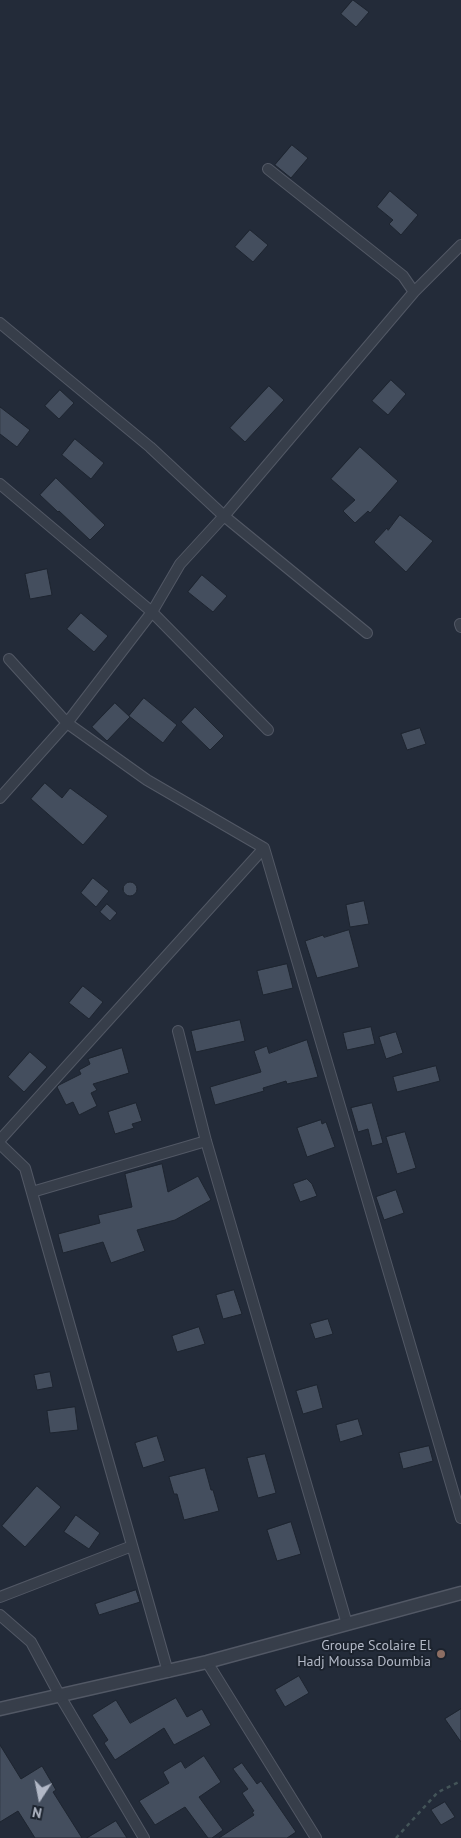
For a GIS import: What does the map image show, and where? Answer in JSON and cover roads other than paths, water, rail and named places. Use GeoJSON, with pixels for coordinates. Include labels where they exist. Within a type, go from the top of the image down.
{"type":"FeatureCollection","features":[{"type":"Feature","properties":{"kind":"street"},"geometry":{"type":"LineString","coordinates":[[268,169],[403,276],[414,292]]}},
{"type":"Feature","properties":{"kind":"street"},"geometry":{"type":"LineString","coordinates":[[0,798],[67,723],[152,612],[180,564],[224,516],[414,292],[461,245]]}},
{"type":"Feature","properties":{"kind":"street"},"geometry":{"type":"LineString","coordinates":[[0,323],[150,447],[224,516],[367,633]]}},
{"type":"Feature","properties":{"kind":"street"},"geometry":{"type":"LineString","coordinates":[[0,484],[152,612],[268,730]]}},
{"type":"Feature","properties":{"kind":"street"},"geometry":{"type":"LineString","coordinates":[[9,659],[67,723],[146,780],[264,848],[461,1518]]}},
{"type":"Feature","properties":{"kind":"street"},"geometry":{"type":"LineString","coordinates":[[0,1140],[264,848]]}},
{"type":"Feature","properties":{"kind":"street"},"geometry":{"type":"LineString","coordinates":[[178,1031],[206,1141],[347,1624]]}},
{"type":"Feature","properties":{"kind":"street"},"geometry":{"type":"LineString","coordinates":[[32,1192],[206,1141]]}},
{"type":"Feature","properties":{"kind":"street"},"geometry":{"type":"LineString","coordinates":[[0,1144],[25,1168],[168,1672]]}},
{"type":"Feature","properties":{"kind":"street"},"geometry":{"type":"LineString","coordinates":[[0,1597],[132,1546]]}},
{"type":"Feature","properties":{"kind":"street"},"geometry":{"type":"LineString","coordinates":[[0,1709],[168,1672],[461,1593]]}},
{"type":"Feature","properties":{"kind":"street"},"geometry":{"type":"LineString","coordinates":[[0,1615],[31,1642],[60,1696],[144,1838]]}},
{"type":"Feature","properties":{"kind":"street"},"geometry":{"type":"LineString","coordinates":[[207,1662],[316,1838]]}},
{"type":"Feature","properties":{"kind":"place","name":"Groupe Scolaire El Hadj Moussa Doumbia"},"geometry":{"type":"Point","coordinates":[441,1654]}}]}
